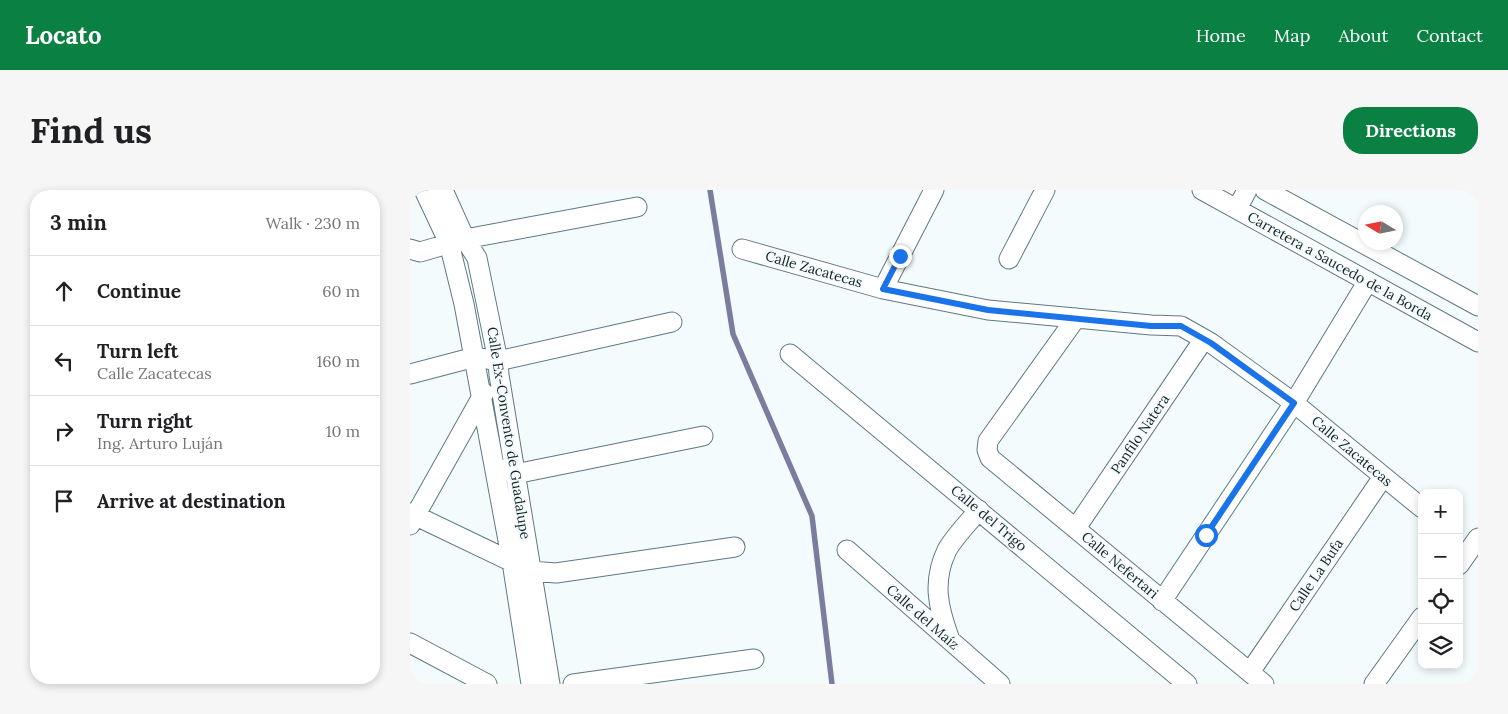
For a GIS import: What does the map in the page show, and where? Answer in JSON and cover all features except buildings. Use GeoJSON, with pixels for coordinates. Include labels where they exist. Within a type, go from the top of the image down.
{"type":"FeatureCollection","features":[{"type":"Feature","properties":{"kind":"street","name":"Calle Ex-Convento de Guadalupe"},"geometry":{"type":"LineString","coordinates":[[424,190],[457,241],[478,258],[550,684]]}},
{"type":"Feature","properties":{"kind":"street","name":"Calle Ex-Convento de Guadalupe"},"geometry":{"type":"LineString","coordinates":[[443,190],[457,241],[464,304],[512,562],[531,684]]}},
{"type":"Feature","properties":{"kind":"street"},"geometry":{"type":"LineString","coordinates":[[883,289],[934,190]]}},
{"type":"Feature","properties":{"kind":"street"},"geometry":{"type":"LineString","coordinates":[[1009,259],[1045,190]]}},
{"type":"Feature","properties":{"kind":"street","name":"Carretera a Saucedo de la Borda"},"geometry":{"type":"LineString","coordinates":[[1202,190],[1478,342]]}},
{"type":"Feature","properties":{"kind":"street"},"geometry":{"type":"LineString","coordinates":[[1237,209],[1247,190]]}},
{"type":"Feature","properties":{"kind":"street"},"geometry":{"type":"LineString","coordinates":[[1265,190],[1478,306]]}},
{"type":"Feature","properties":{"kind":"street"},"geometry":{"type":"LineString","coordinates":[[410,249],[420,252],[457,241],[637,207]]}},
{"type":"Feature","properties":{"kind":"street","name":"Calle Zacatecas"},"geometry":{"type":"LineString","coordinates":[[742,249],[883,289],[988,310],[1151,326],[1181,326],[1204,339],[1294,403],[1418,505]]}},
{"type":"Feature","properties":{"kind":"street"},"geometry":{"type":"LineString","coordinates":[[1162,601],[1294,403],[1368,282]]}},
{"type":"Feature","properties":{"kind":"street","name":"Calle Nefertari"},"geometry":{"type":"LineString","coordinates":[[1076,318],[988,440],[987,450],[990,458],[1257,678]]}},
{"type":"Feature","properties":{"kind":"street"},"geometry":{"type":"LineString","coordinates":[[410,374],[475,357],[498,368],[672,322]]}},
{"type":"Feature","properties":{"kind":"street","name":"Panfilo Natera"},"geometry":{"type":"LineString","coordinates":[[1076,528],[1204,339]]}},
{"type":"Feature","properties":{"kind":"street","name":"Calle del Trigo"},"geometry":{"type":"LineString","coordinates":[[790,354],[1187,684]]}},
{"type":"Feature","properties":{"kind":"street"},"geometry":{"type":"LineString","coordinates":[[498,368],[480,396],[412,518],[531,572],[556,573],[736,547]]}},
{"type":"Feature","properties":{"kind":"street"},"geometry":{"type":"LineString","coordinates":[[494,464],[515,474],[704,436]]}},
{"type":"Feature","properties":{"kind":"street","name":"Calle La Bufa"},"geometry":{"type":"LineString","coordinates":[[1257,678],[1383,477]]}},
{"type":"Feature","properties":{"kind":"street"},"geometry":{"type":"LineString","coordinates":[[951,641],[941,615],[938,591],[940,568],[948,549],[979,510]]}},
{"type":"Feature","properties":{"kind":"street"},"geometry":{"type":"LineString","coordinates":[[1463,558],[1472,543]]}},
{"type":"Feature","properties":{"kind":"street","name":"Calle del Maíz"},"geometry":{"type":"LineString","coordinates":[[846,550],[1000,684]]}},
{"type":"Feature","properties":{"kind":"street"},"geometry":{"type":"LineString","coordinates":[[1381,681],[1418,623]]}},
{"type":"Feature","properties":{"kind":"street"},"geometry":{"type":"LineString","coordinates":[[410,643],[487,684]]}},
{"type":"Feature","properties":{"kind":"street"},"geometry":{"type":"LineString","coordinates":[[572,684],[754,659]]}},
{"type":"Feature","properties":{"kind":"waterway"},"geometry":{"type":"LineString","coordinates":[[710,190],[733,334],[812,516],[832,684]]}},
{"type":"Feature","properties":{"kind":"route"},"geometry":{"type":"LineString","coordinates":[[900,256],[883,289],[988,310],[1151,326],[1181,326],[1211,343],[1294,403],[1206,535]]}}]}
